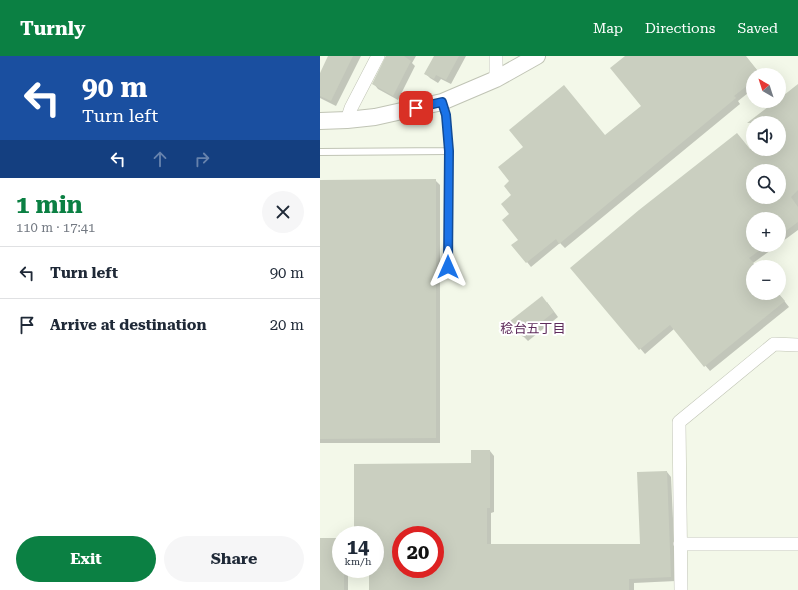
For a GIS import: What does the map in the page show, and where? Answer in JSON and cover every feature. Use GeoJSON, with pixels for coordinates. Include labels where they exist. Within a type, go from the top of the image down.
{"type":"FeatureCollection","features":[{"type":"Feature","properties":{"kind":"street"},"geometry":{"type":"LineString","coordinates":[[347,120],[351,108],[378,56]]}},
{"type":"Feature","properties":{"kind":"street"},"geometry":{"type":"LineString","coordinates":[[496,56],[496,79]]}},
{"type":"Feature","properties":{"kind":"street"},"geometry":{"type":"LineString","coordinates":[[320,121],[375,117],[442,102],[496,79],[537,56]]}},
{"type":"Feature","properties":{"kind":"street"},"geometry":{"type":"LineString","coordinates":[[681,590],[680,422],[774,344],[798,345]]}},
{"type":"Feature","properties":{"kind":"street"},"geometry":{"type":"LineString","coordinates":[[680,544],[798,544]]}},
{"type":"Feature","properties":{"kind":"lane"},"geometry":{"type":"LineString","coordinates":[[442,102],[446,115],[449,151],[448,267]]}},
{"type":"Feature","properties":{"kind":"lane"},"geometry":{"type":"LineString","coordinates":[[320,152],[449,151]]}},
{"type":"Feature","properties":{"kind":"building"},"geometry":{"type":"Polygon","coordinates":[[[328,56],[353,56],[331,101],[320,96],[320,73],[328,56]]]}},
{"type":"Feature","properties":{"kind":"building"},"geometry":{"type":"Polygon","coordinates":[[[386,56],[404,56],[411,61],[393,96],[372,84],[386,56]]]}},
{"type":"Feature","properties":{"kind":"building"},"geometry":{"type":"Polygon","coordinates":[[[434,56],[459,56],[446,80],[436,75],[434,79],[424,74],[434,56]]]}},
{"type":"Feature","properties":{"kind":"building"},"geometry":{"type":"Polygon","coordinates":[[[625,56],[746,56],[755,68],[746,68],[746,87],[734,96],[736,98],[559,244],[556,239],[526,263],[511,245],[518,240],[502,220],[509,214],[501,204],[511,195],[504,186],[509,181],[498,167],[523,147],[509,130],[564,85],[605,135],[641,106],[610,68],[625,56]]]}},
{"type":"Feature","properties":{"kind":"building"},"geometry":{"type":"Polygon","coordinates":[[[798,84],[798,190],[791,197],[798,207],[798,222],[786,231],[786,212],[746,212],[746,252],[757,252],[749,258],[751,260],[746,260],[746,300],[785,301],[704,367],[670,325],[639,350],[570,268],[639,210],[737,133],[746,144],[746,156],[786,156],[786,116],[756,116],[767,108],[786,108],[786,93],[798,84]]]}},
{"type":"Feature","properties":{"kind":"building"},"geometry":{"type":"Polygon","coordinates":[[[436,179],[436,438],[320,439],[320,180],[436,179]]]}},
{"type":"Feature","properties":{"kind":"building"},"geometry":{"type":"Polygon","coordinates":[[[542,296],[554,312],[523,337],[510,321],[542,296]]]}},
{"type":"Feature","properties":{"kind":"building"},"geometry":{"type":"Polygon","coordinates":[[[471,450],[490,450],[490,508],[487,508],[487,544],[640,544],[637,472],[667,471],[671,577],[629,579],[629,590],[369,590],[369,578],[384,578],[384,526],[354,526],[354,464],[471,463],[471,450]]]}},
{"type":"Feature","properties":{"kind":"building"},"geometry":{"type":"Polygon","coordinates":[[[320,538],[332,538],[332,578],[344,578],[344,590],[320,590],[320,538]]]}},
{"type":"Feature","properties":{"kind":"district","name":"稔台五丁目"},"geometry":{"type":"Point","coordinates":[533,328]}},
{"type":"Feature","properties":{"kind":"route"},"geometry":{"type":"LineString","coordinates":[[416,108],[442,102],[446,115],[449,151],[448,267]]}}]}
